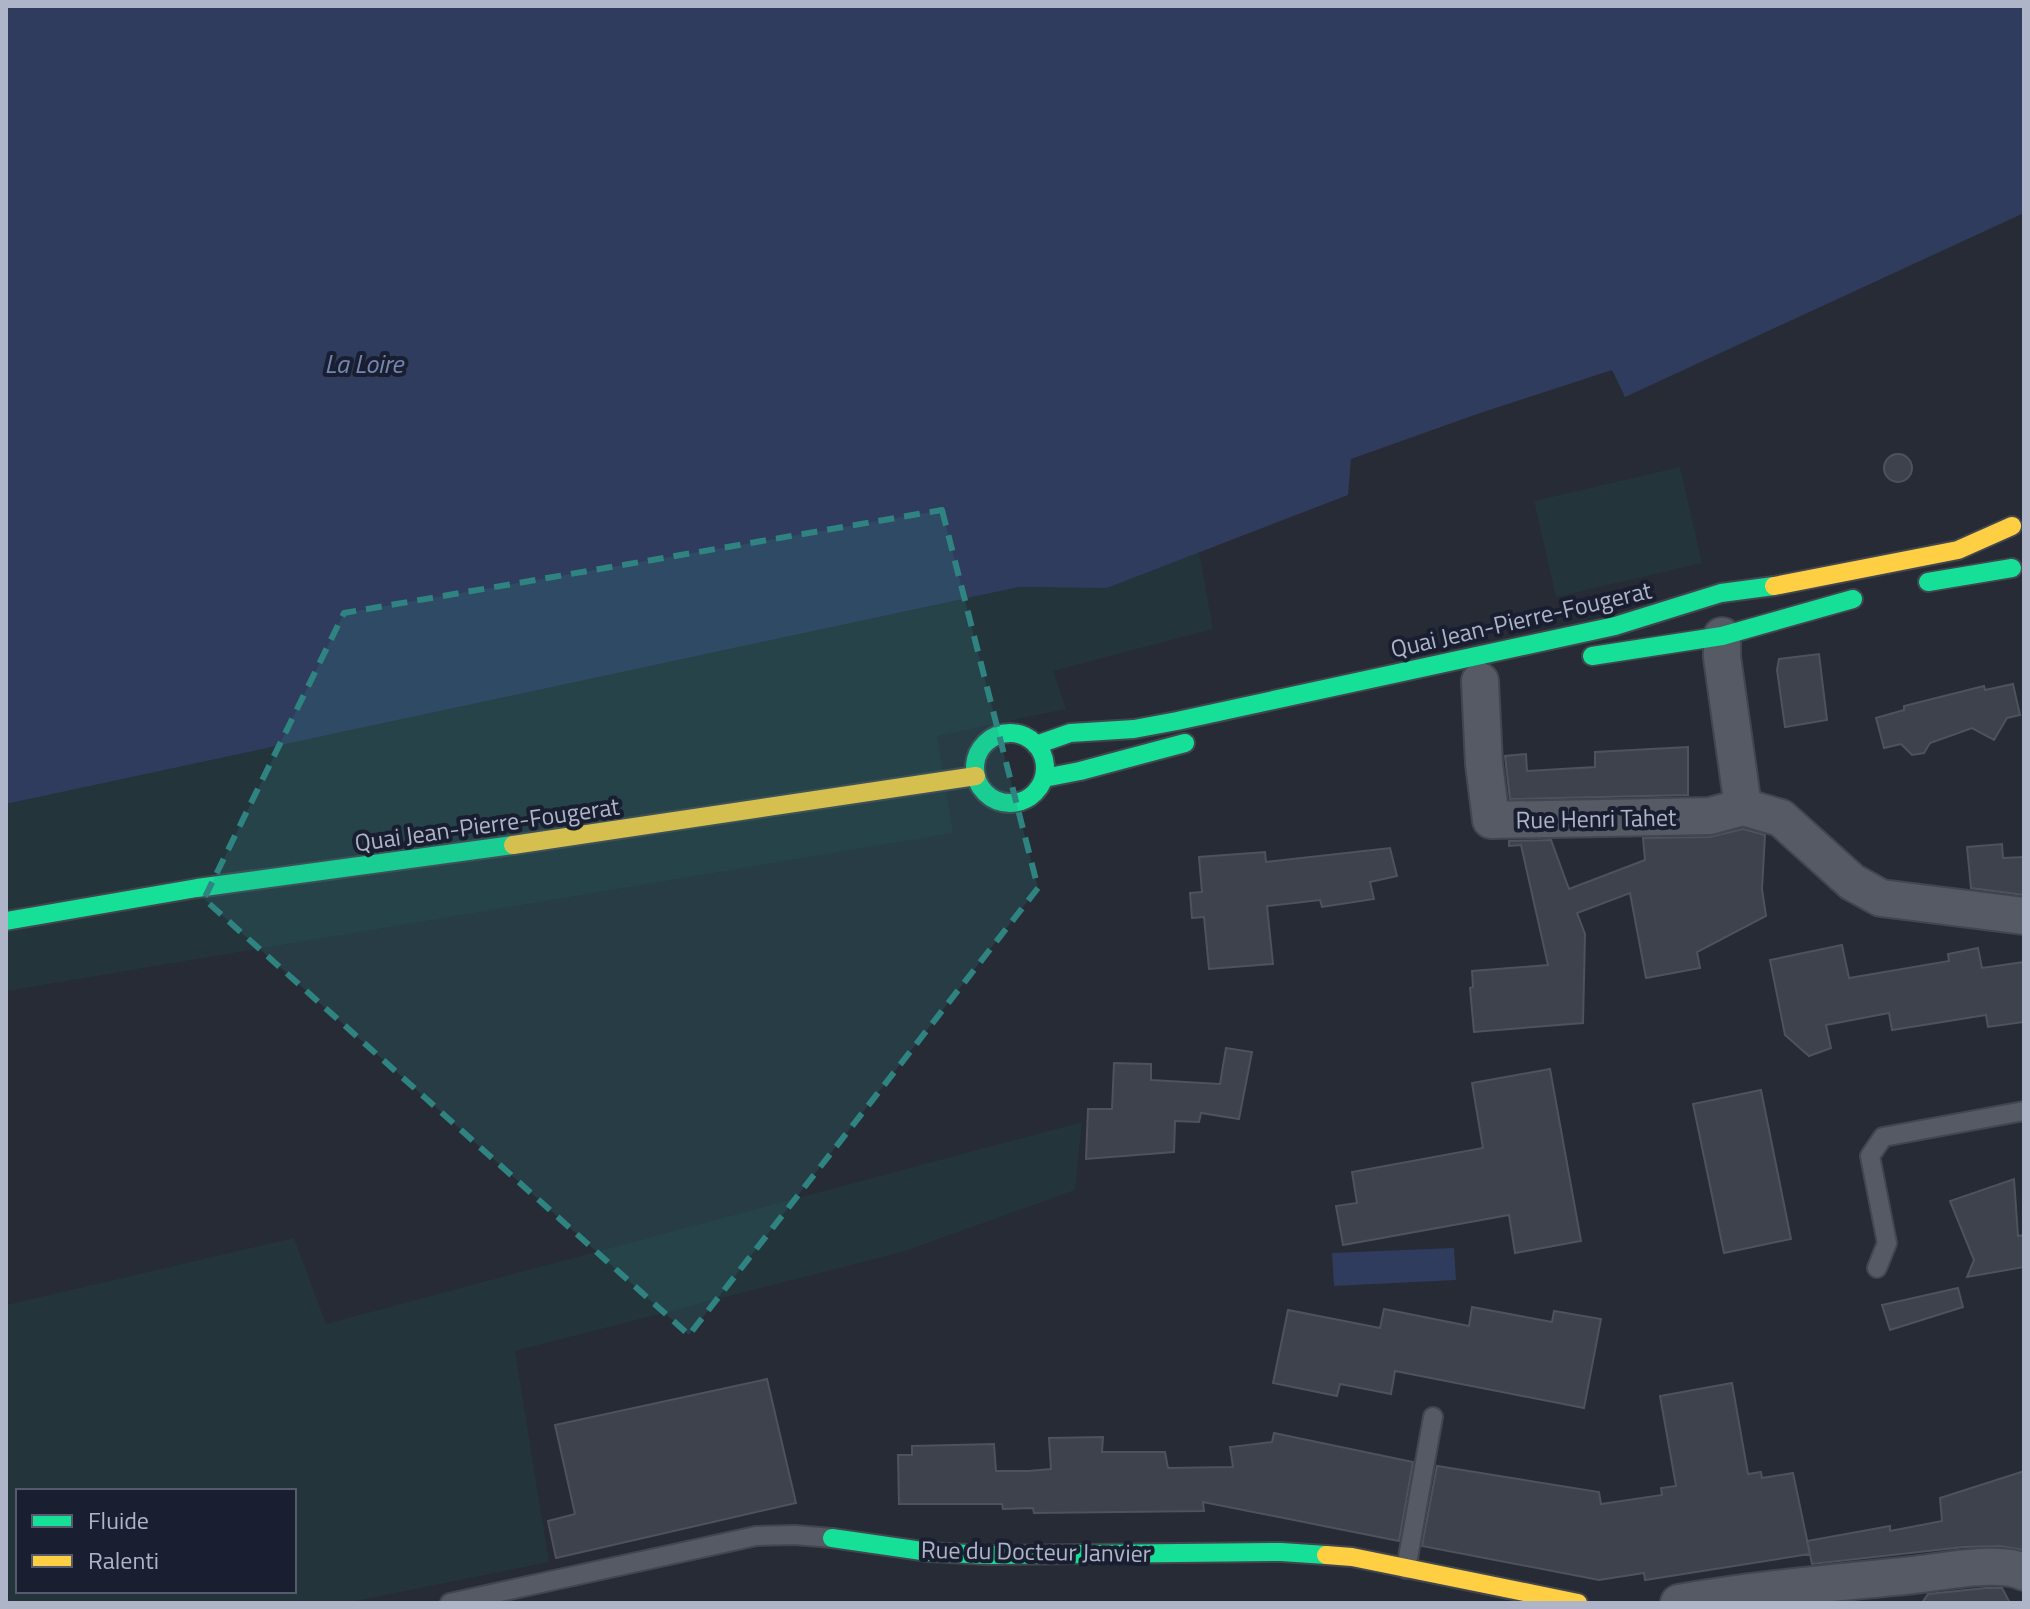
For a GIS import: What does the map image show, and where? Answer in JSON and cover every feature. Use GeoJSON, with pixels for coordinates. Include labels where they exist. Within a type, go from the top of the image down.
{"type":"FeatureCollection","features":[{"type":"Feature","properties":{"kind":"main road","name":"Quai Jean-Pierre-Fougerat"},"geometry":{"type":"LineString","coordinates":[[1904,587],[1961,575],[2018,575],[2008,554],[2008,540],[2018,520]]}},
{"type":"Feature","properties":{"kind":"main road","name":"Quai Jean-Pierre-Fougerat"},"geometry":{"type":"LineString","coordinates":[[1036,745],[1070,733],[1134,729],[1177,721],[1615,626],[1721,593],[1796,583],[1958,550],[2018,520]]}},
{"type":"Feature","properties":{"kind":"main road"},"geometry":{"type":"LineString","coordinates":[[1571,660],[1722,636],[1833,603],[1876,594]]}},
{"type":"Feature","properties":{"kind":"main road"},"geometry":{"type":"LineString","coordinates":[[1014,734],[1036,745],[1044,760],[1044,778],[1033,795],[1014,803],[986,795],[976,776],[979,752],[997,736],[1014,734]]}},
{"type":"Feature","properties":{"kind":"main road"},"geometry":{"type":"LineString","coordinates":[[1044,778],[1102,767],[1206,739]]}},
{"type":"Feature","properties":{"kind":"main road","name":"Quai Jean-Pierre-Fougerat"},"geometry":{"type":"LineString","coordinates":[[6,921],[197,888],[396,863],[976,776]]}},
{"type":"Feature","properties":{"kind":"main road","name":"Rue du Docteur Janvier"},"geometry":{"type":"LineString","coordinates":[[832,1538],[929,1552],[988,1555],[1281,1552],[1352,1557],[1578,1603]]}},
{"type":"Feature","properties":{"kind":"street"},"geometry":{"type":"LineString","coordinates":[[1722,636],[1722,657],[1743,807],[1781,818],[1852,882],[1881,898],[2024,916]]}},
{"type":"Feature","properties":{"kind":"street","name":"Rue Henri Tahet"},"geometry":{"type":"LineString","coordinates":[[1480,681],[1484,764],[1491,820],[1710,816],[1743,807]]}},
{"type":"Feature","properties":{"kind":"street"},"geometry":{"type":"LineString","coordinates":[[1679,1603],[1735,1593],[1939,1572],[1999,1567],[2024,1572]]}},
{"type":"Feature","properties":{"kind":"lane"},"geometry":{"type":"LineString","coordinates":[[1877,1268],[1887,1243],[1870,1156],[1883,1137],[2024,1111]]}},
{"type":"Feature","properties":{"kind":"lane"},"geometry":{"type":"LineString","coordinates":[[1406,1569],[1433,1417]]}},
{"type":"Feature","properties":{"kind":"lane","name":"Rue du Docteur Janvier"},"geometry":{"type":"LineString","coordinates":[[450,1603],[756,1536],[832,1538]]}},
{"type":"Feature","properties":{"kind":"highlighted area"},"geometry":{"type":"Polygon","coordinates":[[[942,510],[1038,888],[689,1335],[204,899],[344,613],[942,510]]]}},
{"type":"Feature","properties":{"kind":"shaded area"},"geometry":{"type":"Polygon","coordinates":[[[1680,467],[1702,563],[1556,597],[1534,501],[1680,467]]]}},
{"type":"Feature","properties":{"kind":"shaded area"},"geometry":{"type":"Polygon","coordinates":[[[1199,552],[1213,629],[1053,671],[1066,709],[937,736],[953,833],[6,991],[6,804],[1019,587],[1107,588],[1199,552]]]}},
{"type":"Feature","properties":{"kind":"shaded area"},"geometry":{"type":"Polygon","coordinates":[[[1082,1122],[1075,1190],[902,1252],[515,1351],[549,1562],[346,1603],[6,1603],[6,1305],[294,1238],[326,1324],[1082,1122]]]}},
{"type":"Feature","properties":{"kind":"water","name":"La Loire"},"geometry":{"type":"Polygon","coordinates":[[[6,6],[2024,6],[2024,213],[1625,397],[1612,370],[1351,459],[1348,495],[1107,588],[1019,587],[6,804],[6,6]]]}},
{"type":"Feature","properties":{"kind":"water"},"geometry":{"type":"Polygon","coordinates":[[[1454,1248],[1456,1280],[1334,1286],[1332,1253],[1454,1248]]]}},
{"type":"Feature","properties":{"kind":"building"},"geometry":{"type":"Polygon","coordinates":[[[1898,454],[1908,458],[1912,468],[1908,478],[1898,482],[1888,478],[1884,468],[1888,458],[1898,454]]]}},
{"type":"Feature","properties":{"kind":"building"},"geometry":{"type":"Polygon","coordinates":[[[1819,654],[1827,720],[1785,727],[1777,670],[1779,659],[1819,654]]]}},
{"type":"Feature","properties":{"kind":"building"},"geometry":{"type":"Polygon","coordinates":[[[2013,684],[2020,715],[2007,718],[1994,740],[1972,728],[1930,743],[1924,753],[1912,755],[1901,744],[1884,748],[1876,718],[1904,710],[1904,706],[1984,686],[1985,690],[2013,684]]]}},
{"type":"Feature","properties":{"kind":"building"},"geometry":{"type":"Polygon","coordinates":[[[1688,747],[1688,795],[1510,799],[1505,756],[1526,754],[1527,771],[1595,767],[1595,752],[1688,747]]]}},
{"type":"Feature","properties":{"kind":"building"},"geometry":{"type":"Polygon","coordinates":[[[1743,829],[1765,835],[1762,889],[1766,916],[1697,952],[1700,968],[1646,978],[1630,893],[1577,913],[1585,934],[1583,1023],[1474,1032],[1470,988],[1473,987],[1472,971],[1548,965],[1521,845],[1509,846],[1509,841],[1551,840],[1569,889],[1645,860],[1643,838],[1710,837],[1743,829]]]}},
{"type":"Feature","properties":{"kind":"building"},"geometry":{"type":"Polygon","coordinates":[[[2002,844],[2003,858],[2024,857],[2024,895],[1971,888],[1967,847],[2002,844]]]}},
{"type":"Feature","properties":{"kind":"building"},"geometry":{"type":"Polygon","coordinates":[[[1390,848],[1397,876],[1370,882],[1374,899],[1322,907],[1320,900],[1267,906],[1273,964],[1209,969],[1204,917],[1192,918],[1190,893],[1202,892],[1199,857],[1265,852],[1266,862],[1390,848]]]}},
{"type":"Feature","properties":{"kind":"building"},"geometry":{"type":"Polygon","coordinates":[[[1842,945],[1849,978],[1949,961],[1948,954],[1978,948],[1982,968],[2024,962],[2024,1022],[1988,1027],[1986,1015],[1892,1030],[1889,1013],[1826,1025],[1831,1048],[1809,1056],[1785,1035],[1770,960],[1842,945]]]}},
{"type":"Feature","properties":{"kind":"building"},"geometry":{"type":"Polygon","coordinates":[[[1226,1048],[1252,1052],[1239,1119],[1201,1113],[1199,1122],[1175,1121],[1174,1152],[1086,1159],[1088,1109],[1112,1109],[1114,1063],[1151,1064],[1151,1080],[1220,1084],[1226,1048]]]}},
{"type":"Feature","properties":{"kind":"building"},"geometry":{"type":"Polygon","coordinates":[[[1550,1069],[1581,1241],[1515,1253],[1509,1215],[1343,1245],[1336,1206],[1357,1203],[1352,1172],[1483,1148],[1472,1083],[1550,1069]]]}},
{"type":"Feature","properties":{"kind":"building"},"geometry":{"type":"Polygon","coordinates":[[[1761,1090],[1791,1239],[1724,1253],[1693,1104],[1761,1090]]]}},
{"type":"Feature","properties":{"kind":"building"},"geometry":{"type":"Polygon","coordinates":[[[2014,1179],[2018,1236],[2024,1235],[2024,1267],[1967,1277],[1974,1260],[1950,1201],[2014,1179]]]}},
{"type":"Feature","properties":{"kind":"building"},"geometry":{"type":"Polygon","coordinates":[[[1958,1288],[1963,1307],[1890,1330],[1882,1305],[1958,1288]]]}},
{"type":"Feature","properties":{"kind":"building"},"geometry":{"type":"Polygon","coordinates":[[[1472,1307],[1552,1322],[1554,1311],[1601,1319],[1584,1408],[1395,1371],[1391,1394],[1340,1384],[1337,1396],[1273,1383],[1288,1310],[1380,1328],[1384,1309],[1469,1326],[1472,1307]]]}},
{"type":"Feature","properties":{"kind":"building"},"geometry":{"type":"Polygon","coordinates":[[[767,1379],[796,1503],[556,1558],[548,1521],[575,1514],[555,1425],[767,1379]]]}},
{"type":"Feature","properties":{"kind":"building"},"geometry":{"type":"Polygon","coordinates":[[[1732,1383],[1748,1474],[1761,1472],[1762,1478],[1793,1473],[1810,1554],[1645,1580],[1644,1573],[1599,1580],[1422,1546],[1437,1466],[1599,1492],[1601,1504],[1662,1495],[1661,1488],[1676,1486],[1660,1396],[1732,1383]]]}},
{"type":"Feature","properties":{"kind":"building"},"geometry":{"type":"Polygon","coordinates":[[[1274,1433],[1413,1462],[1399,1541],[1203,1502],[1204,1511],[1034,1513],[1033,1508],[1003,1509],[1002,1504],[899,1504],[898,1455],[912,1455],[912,1446],[994,1444],[996,1471],[1028,1471],[1051,1469],[1049,1438],[1103,1437],[1102,1452],[1165,1452],[1168,1468],[1233,1467],[1230,1447],[1272,1442],[1274,1433]]]}},
{"type":"Feature","properties":{"kind":"building"},"geometry":{"type":"Polygon","coordinates":[[[2024,1471],[2024,1550],[2000,1546],[1964,1547],[1812,1564],[1807,1541],[1890,1526],[1890,1531],[1942,1521],[1940,1498],[2024,1471]]]}},
{"type":"Feature","properties":{"kind":"building"},"geometry":{"type":"Polygon","coordinates":[[[2002,1588],[2010,1603],[1922,1603],[1928,1594],[2002,1588]]]}},
{"type":"Feature","properties":{"kind":"traffic: fast"},"geometry":{"type":"LineString","coordinates":[[1928,582],[2012,568]]}},
{"type":"Feature","properties":{"kind":"traffic: fast"},"geometry":{"type":"LineString","coordinates":[[1036,745],[1070,733],[1134,729],[1177,721],[1615,626],[1721,593],[1774,586]]}},
{"type":"Feature","properties":{"kind":"traffic: fast"},"geometry":{"type":"LineString","coordinates":[[1592,656],[1722,636],[1853,599]]}},
{"type":"Feature","properties":{"kind":"traffic: fast"},"geometry":{"type":"LineString","coordinates":[[1010,733],[1035,743],[1045,768],[1035,793],[1010,803],[985,793],[975,768],[985,743],[1010,733]]}},
{"type":"Feature","properties":{"kind":"traffic: fast"},"geometry":{"type":"LineString","coordinates":[[1044,778],[1185,743]]}},
{"type":"Feature","properties":{"kind":"traffic: fast"},"geometry":{"type":"LineString","coordinates":[[6,921],[197,888],[513,845]]}},
{"type":"Feature","properties":{"kind":"traffic: fast"},"geometry":{"type":"LineString","coordinates":[[832,1538],[929,1552],[988,1555],[1281,1552],[1326,1555]]}},
{"type":"Feature","properties":{"kind":"traffic: slow"},"geometry":{"type":"LineString","coordinates":[[1774,586],[1958,550],[2012,526]]}},
{"type":"Feature","properties":{"kind":"traffic: slow"},"geometry":{"type":"LineString","coordinates":[[513,845],[976,776]]}},
{"type":"Feature","properties":{"kind":"traffic: slow"},"geometry":{"type":"LineString","coordinates":[[1326,1555],[1352,1557],[1578,1603]]}}]}
